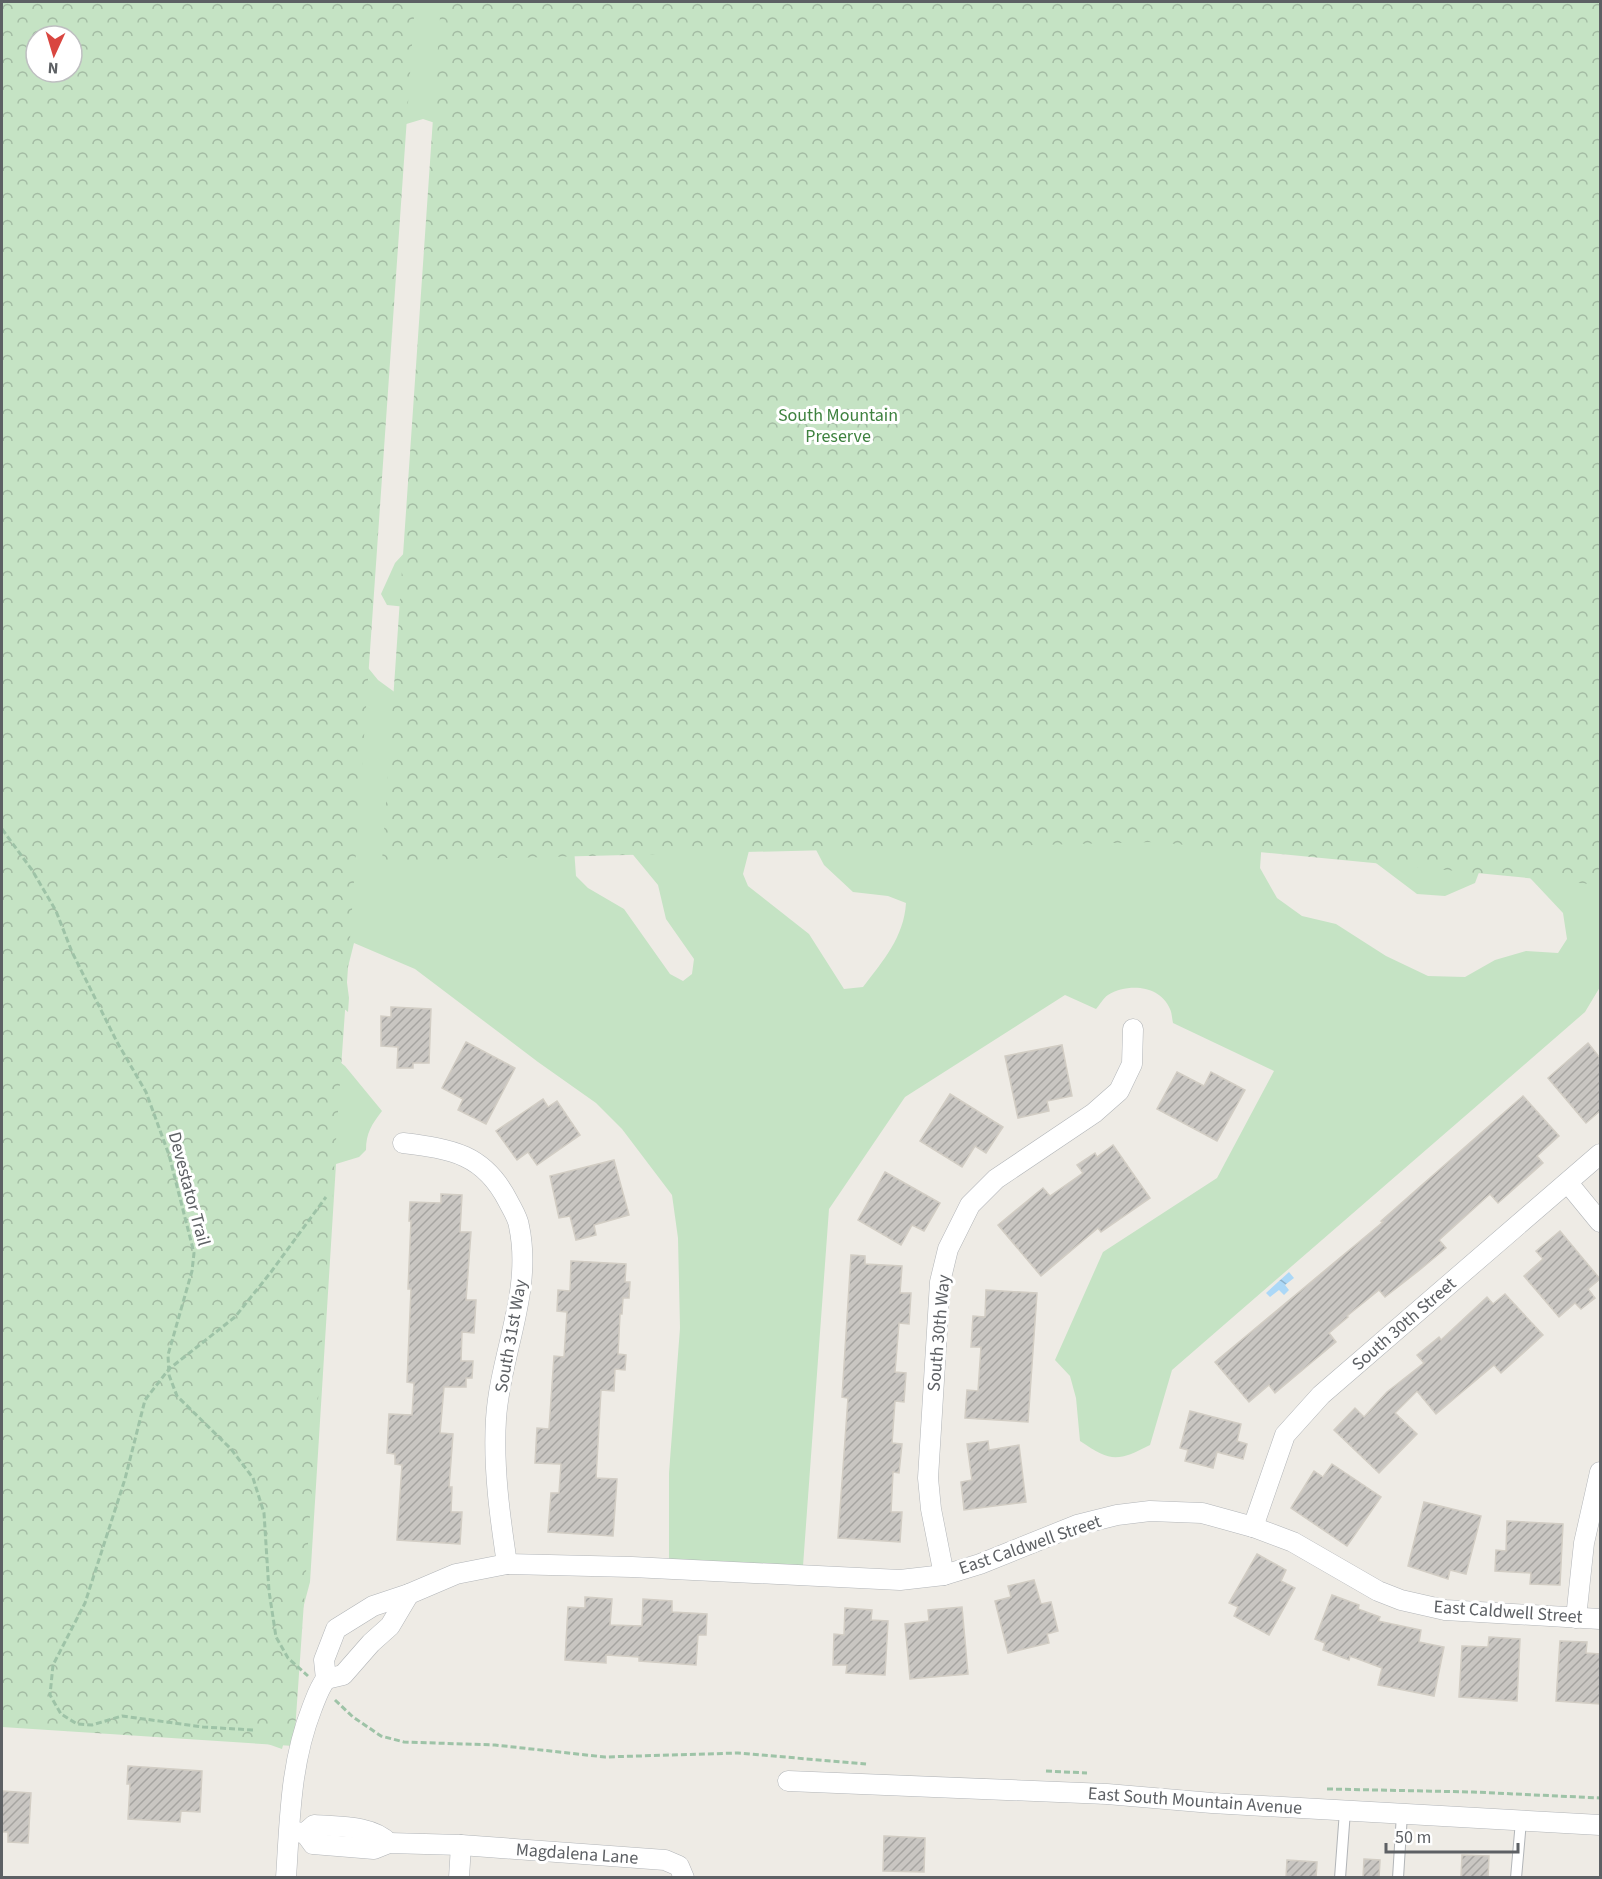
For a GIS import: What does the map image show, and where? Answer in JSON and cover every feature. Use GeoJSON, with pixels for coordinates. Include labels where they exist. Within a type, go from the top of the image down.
{"type":"FeatureCollection","features":[{"type":"Feature","properties":{"kind":"street","name":"South 30th Way"},"geometry":{"type":"LineString","coordinates":[[944,1575],[931,1509],[928,1478],[940,1282],[948,1250],[970,1205],[996,1179],[1094,1113],[1119,1091],[1132,1064],[1133,1029]]}},
{"type":"Feature","properties":{"kind":"street","name":"South 31st Way"},"geometry":{"type":"LineString","coordinates":[[403,1143],[444,1148],[475,1161],[493,1175],[519,1224],[523,1262],[520,1299],[508,1346],[496,1418],[497,1474],[507,1564]]}},
{"type":"Feature","properties":{"kind":"street","name":"South 30th Street"},"geometry":{"type":"LineString","coordinates":[[1253,1527],[1286,1435],[1321,1395],[1600,1154]]}},
{"type":"Feature","properties":{"kind":"street"},"geometry":{"type":"LineString","coordinates":[[1568,1183],[1600,1222]]}},
{"type":"Feature","properties":{"kind":"street"},"geometry":{"type":"LineString","coordinates":[[1576,1618],[1584,1543],[1600,1472]]}},
{"type":"Feature","properties":{"kind":"street","name":"East Caldwell Street"},"geometry":{"type":"LineString","coordinates":[[286,1878],[297,1832],[295,1761],[304,1727],[323,1683],[324,1660],[336,1629],[373,1606],[456,1574],[507,1564],[632,1567],[900,1580],[944,1575],[980,1564],[1077,1525],[1117,1515],[1150,1511],[1202,1513],[1253,1527],[1293,1542],[1378,1591],[1401,1600],[1445,1610],[1600,1619]]}},
{"type":"Feature","properties":{"kind":"street"},"geometry":{"type":"LineString","coordinates":[[323,1683],[344,1675],[371,1643],[390,1626],[409,1594]]}},
{"type":"Feature","properties":{"kind":"street"},"geometry":{"type":"LineString","coordinates":[[352,1619],[371,1643]]}},
{"type":"Feature","properties":{"kind":"street","name":"East South Mountain Avenue"},"geometry":{"type":"LineString","coordinates":[[788,1781],[1107,1794],[1212,1803],[1600,1825]]}},
{"type":"Feature","properties":{"kind":"street","name":"Magdalena Lane"},"geometry":{"type":"LineString","coordinates":[[297,1832],[313,1844],[355,1838],[374,1849],[389,1843],[461,1845],[665,1860],[679,1866],[684,1878]]}},
{"type":"Feature","properties":{"kind":"street"},"geometry":{"type":"LineString","coordinates":[[459,1878],[461,1845]]}},
{"type":"Feature","properties":{"kind":"lane"},"geometry":{"type":"LineString","coordinates":[[1340,1878],[1345,1811]]}},
{"type":"Feature","properties":{"kind":"lane"},"geometry":{"type":"LineString","coordinates":[[1398,1878],[1402,1814]]}},
{"type":"Feature","properties":{"kind":"lane"},"geometry":{"type":"LineString","coordinates":[[1516,1878],[1521,1821]]}},
{"type":"Feature","properties":{"kind":"path","name":"Devestator Trail"},"geometry":{"type":"LineString","coordinates":[[2,829],[32,870],[56,911],[77,962],[117,1042],[146,1092],[169,1155],[194,1253],[192,1271],[168,1355],[169,1376],[177,1396],[231,1449],[253,1479],[264,1513],[269,1591],[276,1637],[288,1658],[323,1683]]}},
{"type":"Feature","properties":{"kind":"path"},"geometry":{"type":"LineString","coordinates":[[253,1730],[203,1727],[122,1716],[92,1725],[77,1724],[61,1714],[50,1695],[52,1665],[85,1603],[125,1479],[145,1400],[169,1369],[235,1317],[326,1197]]}},
{"type":"Feature","properties":{"kind":"green space"},"geometry":{"type":"Polygon","coordinates":[[[2,2],[415,2],[294,1746],[2,1727],[2,2]]]}},
{"type":"Feature","properties":{"kind":"green space"},"geometry":{"type":"Polygon","coordinates":[[[342,2],[475,2],[456,130],[423,119],[373,134],[342,2]]]}},
{"type":"Feature","properties":{"kind":"green space","name":"South Mountain Preserve"},"geometry":{"type":"Polygon","coordinates":[[[441,2],[1600,2],[1600,885],[1155,842],[382,861],[441,2]]]}},
{"type":"Feature","properties":{"kind":"green space"},"geometry":{"type":"Polygon","coordinates":[[[854,2],[1600,458],[1600,987],[1585,1012],[1172,1370],[1150,1445],[1122,1457],[1099,1453],[1080,1441],[1076,1398],[1070,1376],[1055,1360],[1103,1252],[1217,1178],[1274,1071],[1173,1023],[1170,1009],[1159,995],[1143,988],[1134,988],[1108,995],[1096,1009],[1065,995],[905,1097],[829,1209],[803,1566],[669,1559],[669,1473],[680,1328],[678,1238],[672,1195],[622,1129],[596,1103],[415,969],[354,943],[346,975],[348,1012],[335,1001],[331,1055],[345,1066],[382,1111],[370,1129],[366,1150],[359,1157],[336,1164],[310,1582],[293,1646],[292,1711],[282,1749],[265,1743],[2,727],[356,653],[378,680],[467,745],[445,611],[387,605],[381,594],[395,563],[429,526],[854,2]],[[802,823],[752,839],[743,874],[748,886],[809,934],[844,989],[863,987],[897,938],[906,903],[888,896],[853,892],[824,865],[802,823]],[[620,839],[574,848],[576,876],[588,888],[624,909],[670,974],[683,981],[692,974],[694,959],[666,919],[658,885],[620,839]],[[1262,839],[1260,868],[1277,898],[1302,916],[1336,924],[1386,956],[1428,976],[1465,977],[1495,960],[1526,951],[1558,953],[1567,939],[1563,913],[1515,862],[1481,867],[1475,883],[1445,896],[1417,894],[1372,860],[1262,839]]]}},
{"type":"Feature","properties":{"kind":"water"},"geometry":{"type":"Polygon","coordinates":[[[1289,1272],[1294,1278],[1285,1285],[1289,1290],[1284,1295],[1279,1290],[1270,1297],[1266,1293],[1289,1272]]]}},
{"type":"Feature","properties":{"kind":"building"},"geometry":{"type":"Polygon","coordinates":[[[391,1007],[431,1009],[429,1063],[413,1063],[413,1068],[397,1068],[398,1047],[381,1046],[381,1016],[391,1017],[391,1007]]]}},
{"type":"Feature","properties":{"kind":"building"},"geometry":{"type":"Polygon","coordinates":[[[466,1042],[515,1068],[486,1124],[458,1110],[463,1099],[442,1088],[466,1042]]]}},
{"type":"Feature","properties":{"kind":"building"},"geometry":{"type":"Polygon","coordinates":[[[1588,1043],[1600,1058],[1600,1111],[1586,1123],[1548,1078],[1588,1043]]]}},
{"type":"Feature","properties":{"kind":"building"},"geometry":{"type":"Polygon","coordinates":[[[1062,1045],[1072,1096],[1047,1101],[1049,1111],[1018,1118],[1005,1056],[1062,1045]]]}},
{"type":"Feature","properties":{"kind":"building"},"geometry":{"type":"Polygon","coordinates":[[[1177,1072],[1204,1086],[1211,1072],[1245,1090],[1217,1141],[1157,1109],[1177,1072]]]}},
{"type":"Feature","properties":{"kind":"building"},"geometry":{"type":"Polygon","coordinates":[[[950,1094],[1003,1127],[986,1153],[975,1146],[962,1167],[920,1141],[950,1094]]]}},
{"type":"Feature","properties":{"kind":"building"},"geometry":{"type":"Polygon","coordinates":[[[1523,1096],[1559,1136],[1537,1156],[1543,1163],[1498,1203],[1490,1194],[1439,1240],[1446,1248],[1385,1297],[1379,1290],[1347,1316],[1329,1333],[1336,1342],[1275,1393],[1269,1385],[1249,1402],[1215,1362],[1383,1222],[1381,1221],[1523,1096]]]}},
{"type":"Feature","properties":{"kind":"building"},"geometry":{"type":"Polygon","coordinates":[[[543,1099],[548,1107],[557,1101],[580,1135],[537,1165],[528,1152],[517,1160],[496,1131],[543,1099]]]}},
{"type":"Feature","properties":{"kind":"building"},"geometry":{"type":"Polygon","coordinates":[[[1113,1145],[1150,1198],[1101,1232],[1098,1228],[1041,1276],[998,1225],[1043,1188],[1050,1196],[1083,1173],[1077,1165],[1095,1153],[1097,1157],[1113,1145]]]}},
{"type":"Feature","properties":{"kind":"building"},"geometry":{"type":"Polygon","coordinates":[[[614,1160],[629,1215],[594,1225],[596,1235],[576,1240],[570,1216],[559,1218],[550,1176],[614,1160]]]}},
{"type":"Feature","properties":{"kind":"building"},"geometry":{"type":"Polygon","coordinates":[[[885,1172],[940,1203],[924,1231],[912,1225],[901,1245],[858,1220],[885,1172]]]}},
{"type":"Feature","properties":{"kind":"building"},"geometry":{"type":"Polygon","coordinates":[[[441,1194],[462,1195],[460,1232],[471,1232],[466,1300],[476,1300],[474,1333],[462,1332],[461,1361],[473,1361],[472,1378],[466,1378],[466,1387],[444,1387],[440,1433],[453,1434],[449,1487],[452,1487],[451,1512],[462,1512],[460,1544],[397,1540],[402,1465],[395,1464],[395,1454],[387,1453],[389,1414],[412,1415],[414,1383],[407,1382],[411,1289],[408,1289],[410,1202],[441,1203],[441,1194]]]}},
{"type":"Feature","properties":{"kind":"building"},"geometry":{"type":"Polygon","coordinates":[[[1560,1231],[1600,1279],[1588,1289],[1595,1298],[1581,1309],[1575,1303],[1559,1317],[1524,1276],[1543,1259],[1536,1251],[1560,1231]]]}},
{"type":"Feature","properties":{"kind":"building"},"geometry":{"type":"Polygon","coordinates":[[[851,1255],[865,1256],[865,1264],[902,1266],[900,1293],[911,1293],[909,1324],[899,1323],[895,1372],[906,1373],[904,1402],[895,1401],[892,1443],[902,1444],[899,1473],[893,1472],[891,1512],[902,1512],[900,1542],[838,1538],[848,1398],[842,1397],[851,1255]]]}},
{"type":"Feature","properties":{"kind":"building"},"geometry":{"type":"Polygon","coordinates":[[[571,1261],[626,1264],[625,1282],[630,1282],[629,1298],[623,1298],[622,1314],[620,1314],[618,1354],[626,1355],[625,1370],[615,1369],[614,1391],[601,1390],[596,1478],[617,1479],[613,1536],[548,1532],[551,1493],[559,1493],[561,1464],[535,1463],[537,1428],[549,1429],[554,1356],[564,1357],[567,1312],[557,1311],[558,1290],[570,1291],[571,1261]]]}},
{"type":"Feature","properties":{"kind":"building"},"geometry":{"type":"Polygon","coordinates":[[[986,1290],[1037,1293],[1028,1422],[965,1418],[967,1390],[978,1391],[981,1347],[971,1347],[973,1316],[985,1317],[986,1290]]]}},
{"type":"Feature","properties":{"kind":"building"},"geometry":{"type":"Polygon","coordinates":[[[1505,1294],[1543,1335],[1501,1373],[1494,1365],[1436,1414],[1417,1391],[1395,1413],[1417,1434],[1379,1473],[1334,1430],[1355,1408],[1364,1417],[1387,1392],[1424,1363],[1417,1355],[1439,1337],[1441,1340],[1487,1297],[1493,1304],[1505,1294]]]}},
{"type":"Feature","properties":{"kind":"building"},"geometry":{"type":"Polygon","coordinates":[[[1190,1411],[1241,1424],[1237,1441],[1247,1444],[1243,1459],[1217,1452],[1213,1468],[1185,1461],[1188,1450],[1180,1448],[1190,1411]]]}},
{"type":"Feature","properties":{"kind":"building"},"geometry":{"type":"Polygon","coordinates":[[[988,1441],[989,1450],[1019,1445],[1026,1502],[964,1510],[961,1482],[972,1480],[967,1444],[988,1441]]]}},
{"type":"Feature","properties":{"kind":"building"},"geometry":{"type":"Polygon","coordinates":[[[1332,1464],[1381,1497],[1347,1546],[1291,1508],[1314,1471],[1323,1477],[1332,1464]]]}},
{"type":"Feature","properties":{"kind":"building"},"geometry":{"type":"Polygon","coordinates":[[[1424,1502],[1481,1516],[1466,1574],[1450,1570],[1448,1579],[1408,1566],[1424,1502]]]}},
{"type":"Feature","properties":{"kind":"building"},"geometry":{"type":"Polygon","coordinates":[[[1507,1521],[1563,1524],[1560,1585],[1530,1584],[1531,1573],[1495,1571],[1496,1550],[1506,1551],[1507,1521]]]}},
{"type":"Feature","properties":{"kind":"building"},"geometry":{"type":"Polygon","coordinates":[[[1257,1554],[1286,1570],[1281,1581],[1295,1588],[1269,1635],[1234,1616],[1238,1607],[1229,1603],[1257,1554]]]}},
{"type":"Feature","properties":{"kind":"building"},"geometry":{"type":"Polygon","coordinates":[[[1034,1580],[1041,1604],[1051,1602],[1058,1631],[1047,1634],[1049,1643],[1008,1653],[995,1601],[1011,1597],[1008,1586],[1034,1580]]]}},
{"type":"Feature","properties":{"kind":"building"},"geometry":{"type":"Polygon","coordinates":[[[1332,1595],[1359,1605],[1358,1609],[1380,1617],[1378,1621],[1421,1630],[1419,1642],[1444,1647],[1434,1696],[1378,1685],[1382,1668],[1350,1656],[1349,1660],[1323,1650],[1325,1643],[1315,1639],[1332,1595]]]}},
{"type":"Feature","properties":{"kind":"building"},"geometry":{"type":"Polygon","coordinates":[[[585,1597],[612,1599],[610,1625],[642,1626],[643,1599],[672,1601],[672,1612],[707,1614],[706,1635],[698,1635],[696,1665],[639,1661],[639,1657],[606,1655],[606,1663],[565,1660],[568,1607],[585,1608],[585,1597]]]}},
{"type":"Feature","properties":{"kind":"building"},"geometry":{"type":"Polygon","coordinates":[[[962,1607],[968,1674],[910,1679],[905,1624],[929,1621],[928,1610],[962,1607]]]}},
{"type":"Feature","properties":{"kind":"building"},"geometry":{"type":"Polygon","coordinates":[[[845,1608],[872,1610],[871,1620],[888,1621],[885,1675],[846,1673],[847,1665],[833,1665],[834,1634],[844,1635],[845,1608]]]}},
{"type":"Feature","properties":{"kind":"building"},"geometry":{"type":"Polygon","coordinates":[[[1489,1637],[1520,1639],[1517,1701],[1459,1697],[1462,1646],[1488,1647],[1489,1637]]]}},
{"type":"Feature","properties":{"kind":"building"},"geometry":{"type":"Polygon","coordinates":[[[1560,1641],[1587,1642],[1586,1653],[1600,1654],[1600,1704],[1556,1701],[1560,1641]]]}},
{"type":"Feature","properties":{"kind":"building"},"geometry":{"type":"Polygon","coordinates":[[[128,1766],[202,1771],[200,1812],[181,1811],[180,1822],[128,1819],[130,1784],[127,1784],[128,1766]]]}},
{"type":"Feature","properties":{"kind":"building"},"geometry":{"type":"Polygon","coordinates":[[[2,1791],[31,1793],[28,1843],[8,1842],[8,1832],[2,1832],[2,1791]]]}},
{"type":"Feature","properties":{"kind":"building"},"geometry":{"type":"Polygon","coordinates":[[[884,1836],[925,1838],[924,1872],[883,1871],[884,1836]]]}},
{"type":"Feature","properties":{"kind":"building"},"geometry":{"type":"Polygon","coordinates":[[[1462,1855],[1489,1856],[1488,1878],[1461,1878],[1462,1855]]]}},
{"type":"Feature","properties":{"kind":"building"},"geometry":{"type":"Polygon","coordinates":[[[1364,1859],[1380,1860],[1379,1878],[1363,1878],[1364,1859]]]}},
{"type":"Feature","properties":{"kind":"building"},"geometry":{"type":"Polygon","coordinates":[[[1287,1860],[1317,1862],[1316,1878],[1286,1878],[1287,1860]]]}}]}
